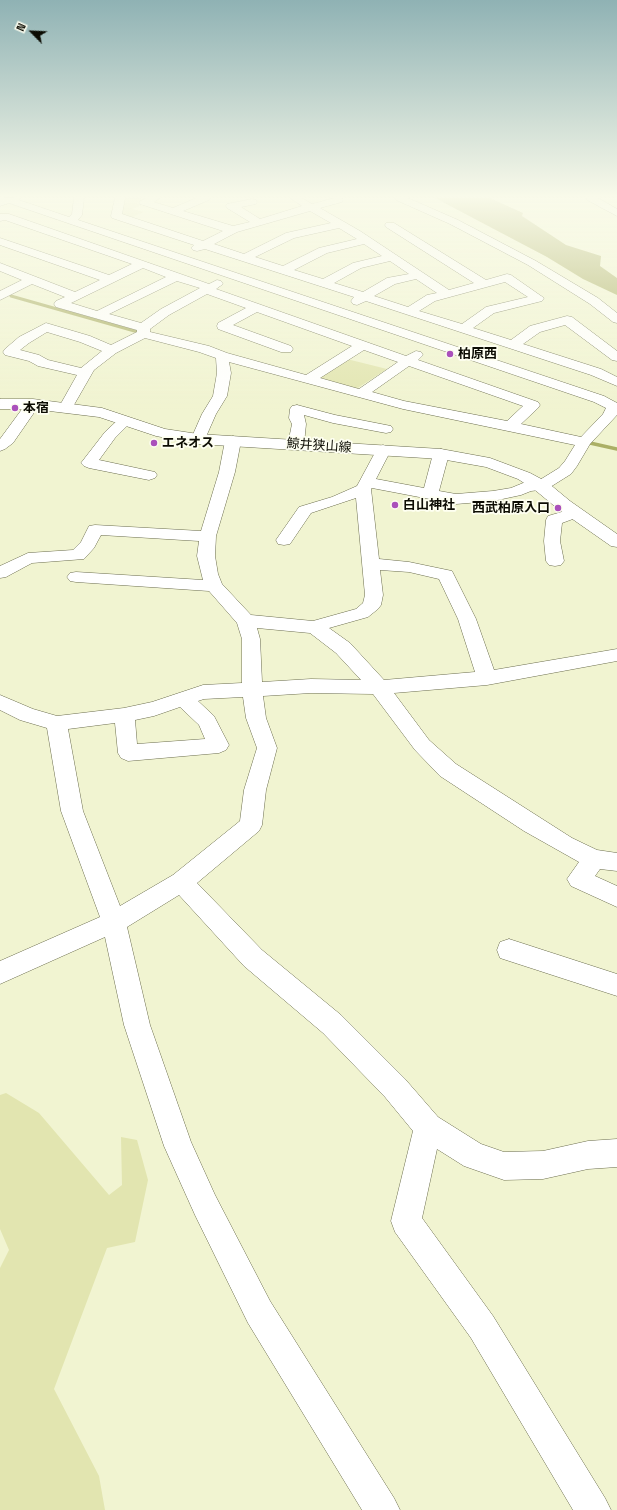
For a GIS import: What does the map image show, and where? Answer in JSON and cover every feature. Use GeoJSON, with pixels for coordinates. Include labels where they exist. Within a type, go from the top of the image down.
{"type":"FeatureCollection","features":[{"type":"Feature","properties":{"kind":"main road","name":"鯨井狭山線"},"geometry":{"type":"LineString","coordinates":[[0,404],[33,404],[66,407],[102,413],[162,433],[198,439],[441,454],[490,463],[519,473],[541,486],[575,513],[617,542]]}},
{"type":"Feature","properties":{"kind":"street"},"geometry":{"type":"LineString","coordinates":[[1,268],[74,296]]}},
{"type":"Feature","properties":{"kind":"street"},"geometry":{"type":"LineString","coordinates":[[78,268],[108,279]]}},
{"type":"Feature","properties":{"kind":"street"},"geometry":{"type":"LineString","coordinates":[[132,268],[60,304],[222,356],[361,394],[403,405],[584,442]]}},
{"type":"Feature","properties":{"kind":"street"},"geometry":{"type":"LineString","coordinates":[[155,268],[317,330],[533,405],[510,426]]}},
{"type":"Feature","properties":{"kind":"street"},"geometry":{"type":"LineString","coordinates":[[212,268],[598,399],[615,407],[610,415],[584,442],[572,463],[565,471],[541,486],[528,486],[515,492],[468,499],[456,499],[365,486],[338,500],[305,510],[284,540]]}},
{"type":"Feature","properties":{"kind":"street"},"geometry":{"type":"LineString","coordinates":[[275,268],[513,345],[605,376],[617,382]]}},
{"type":"Feature","properties":{"kind":"street"},"geometry":{"type":"LineString","coordinates":[[282,271],[287,268]]}},
{"type":"Feature","properties":{"kind":"street"},"geometry":{"type":"LineString","coordinates":[[323,284],[350,268]]}},
{"type":"Feature","properties":{"kind":"street"},"geometry":{"type":"LineString","coordinates":[[410,268],[447,294]]}},
{"type":"Feature","properties":{"kind":"street"},"geometry":{"type":"LineString","coordinates":[[459,268],[484,284]]}},
{"type":"Feature","properties":{"kind":"street"},"geometry":{"type":"LineString","coordinates":[[541,268],[594,301],[617,319]]}},
{"type":"Feature","properties":{"kind":"street"},"geometry":{"type":"LineString","coordinates":[[338,312],[391,281],[418,274]]}},
{"type":"Feature","properties":{"kind":"street"},"geometry":{"type":"LineString","coordinates":[[98,315],[177,276]]}},
{"type":"Feature","properties":{"kind":"street"},"geometry":{"type":"LineString","coordinates":[[66,407],[78,383],[88,368],[111,350],[144,331],[165,312],[234,276]]}},
{"type":"Feature","properties":{"kind":"street"},"geometry":{"type":"LineString","coordinates":[[410,311],[431,298],[507,278],[538,298],[490,310],[463,329]]}},
{"type":"Feature","properties":{"kind":"street"},"geometry":{"type":"LineString","coordinates":[[0,296],[32,279]]}},
{"type":"Feature","properties":{"kind":"street"},"geometry":{"type":"LineString","coordinates":[[257,307],[223,326],[286,349]]}},
{"type":"Feature","properties":{"kind":"street"},"geometry":{"type":"LineString","coordinates":[[513,345],[534,329],[567,320],[617,357]]}},
{"type":"Feature","properties":{"kind":"street"},"geometry":{"type":"LineString","coordinates":[[86,373],[43,363],[34,358],[10,352],[24,340],[46,327],[85,339],[111,350]]}},
{"type":"Feature","properties":{"kind":"street"},"geometry":{"type":"LineString","coordinates":[[258,365],[317,330]]}},
{"type":"Feature","properties":{"kind":"street"},"geometry":{"type":"LineString","coordinates":[[361,394],[433,344]]}},
{"type":"Feature","properties":{"kind":"street"},"geometry":{"type":"LineString","coordinates":[[309,379],[362,345]]}},
{"type":"Feature","properties":{"kind":"street"},"geometry":{"type":"LineString","coordinates":[[198,439],[209,414],[220,396],[224,373],[222,356]]}},
{"type":"Feature","properties":{"kind":"street"},"geometry":{"type":"LineString","coordinates":[[525,375],[548,357]]}},
{"type":"Feature","properties":{"kind":"street"},"geometry":{"type":"LineString","coordinates":[[0,446],[8,440],[33,404]]}},
{"type":"Feature","properties":{"kind":"street"},"geometry":{"type":"LineString","coordinates":[[246,621],[315,627],[330,621],[362,613],[372,605],[374,595],[370,564],[365,486],[386,429],[403,405]]}},
{"type":"Feature","properties":{"kind":"street"},"geometry":{"type":"LineString","coordinates":[[296,444],[299,424],[296,418],[297,409],[333,419],[386,429]]}},
{"type":"Feature","properties":{"kind":"street"},"geometry":{"type":"LineString","coordinates":[[125,421],[110,435],[89,463],[149,475]]}},
{"type":"Feature","properties":{"kind":"street"},"geometry":{"type":"LineString","coordinates":[[0,973],[114,922],[181,882],[251,825],[255,790],[267,748],[256,718],[252,690],[251,639],[246,621],[214,586],[209,574],[206,556],[208,536],[227,472],[233,441]]}},
{"type":"Feature","properties":{"kind":"street"},"geometry":{"type":"LineString","coordinates":[[430,495],[441,454]]}},
{"type":"Feature","properties":{"kind":"street"},"geometry":{"type":"LineString","coordinates":[[555,561],[552,541],[554,520],[575,513]]}},
{"type":"Feature","properties":{"kind":"street"},"geometry":{"type":"LineString","coordinates":[[0,573],[28,558],[78,555],[88,544],[95,530],[208,536]]}},
{"type":"Feature","properties":{"kind":"street"},"geometry":{"type":"LineString","coordinates":[[370,564],[409,567],[446,575],[467,619],[487,678]]}},
{"type":"Feature","properties":{"kind":"street"},"geometry":{"type":"LineString","coordinates":[[76,577],[214,586]]}},
{"type":"Feature","properties":{"kind":"street"},"geometry":{"type":"LineString","coordinates":[[315,627],[343,648],[379,687],[422,745],[448,770],[532,825],[594,859],[617,862]]}},
{"type":"Feature","properties":{"kind":"street"},"geometry":{"type":"LineString","coordinates":[[0,702],[27,715],[57,722],[124,715],[154,709],[203,692],[311,686],[379,687],[487,678],[617,655]]}},
{"type":"Feature","properties":{"kind":"street"},"geometry":{"type":"LineString","coordinates":[[124,715],[128,753],[219,745],[207,720],[184,699]]}},
{"type":"Feature","properties":{"kind":"street"},"geometry":{"type":"LineString","coordinates":[[57,722],[72,811],[114,922],[137,1025],[176,1140],[205,1205],[260,1312],[382,1510]]}},
{"type":"Feature","properties":{"kind":"street"},"geometry":{"type":"LineString","coordinates":[[594,859],[579,879],[617,897]]}},
{"type":"Feature","properties":{"kind":"street"},"geometry":{"type":"LineString","coordinates":[[181,882],[253,958],[332,1024],[396,1088],[428,1127],[474,1156],[504,1166],[543,1165],[588,1155],[617,1153]]}},
{"type":"Feature","properties":{"kind":"street"},"geometry":{"type":"LineString","coordinates":[[508,950],[617,985]]}},
{"type":"Feature","properties":{"kind":"street"},"geometry":{"type":"LineString","coordinates":[[428,1127],[406,1221],[482,1327],[593,1510]]}},
{"type":"Feature","properties":{"kind":"shaded area"},"geometry":{"type":"Polygon","coordinates":[[[566,268],[603,268],[617,278],[617,295],[583,279],[566,268]]]}},
{"type":"Feature","properties":{"kind":"shaded area"},"geometry":{"type":"Polygon","coordinates":[[[347,359],[387,369],[356,389],[316,379],[347,359]]]}},
{"type":"Feature","properties":{"kind":"shaded area"},"geometry":{"type":"Polygon","coordinates":[[[6,1093],[39,1113],[109,1195],[122,1185],[121,1137],[137,1140],[148,1180],[135,1242],[107,1248],[54,1389],[99,1476],[105,1510],[0,1510],[0,1268],[9,1250],[0,1229],[0,1095],[6,1093]]]}},
{"type":"Feature","properties":{"kind":"waterway"},"geometry":{"type":"LineString","coordinates":[[11,296],[138,332]]}},
{"type":"Feature","properties":{"kind":"waterway"},"geometry":{"type":"LineString","coordinates":[[590,443],[617,449]]}},
{"type":"Feature","properties":{"kind":"place","name":"柏原西"},"geometry":{"type":"Point","coordinates":[450,354]}},
{"type":"Feature","properties":{"kind":"place","name":"本宿"},"geometry":{"type":"Point","coordinates":[15,408]}},
{"type":"Feature","properties":{"kind":"place","name":"エネオス"},"geometry":{"type":"Point","coordinates":[154,443]}},
{"type":"Feature","properties":{"kind":"place","name":"白山神社"},"geometry":{"type":"Point","coordinates":[395,505]}},
{"type":"Feature","properties":{"kind":"place","name":"西武柏原入口"},"geometry":{"type":"Point","coordinates":[558,508]}}]}
